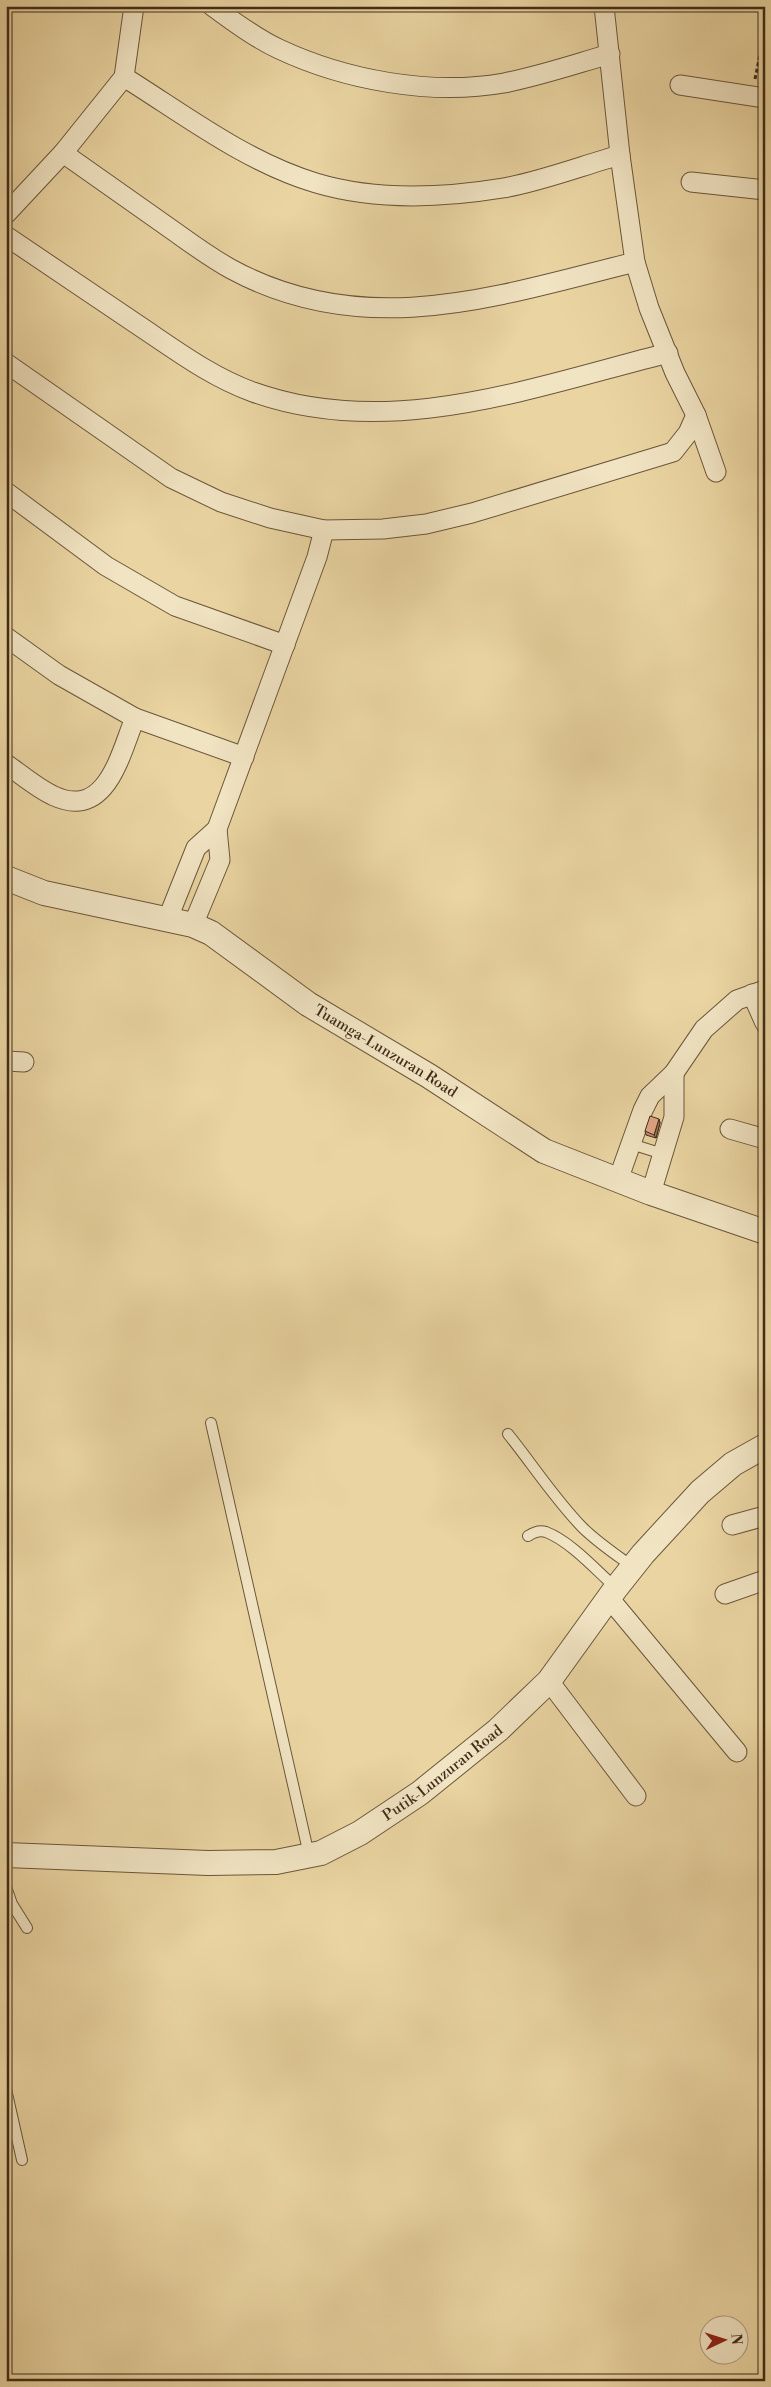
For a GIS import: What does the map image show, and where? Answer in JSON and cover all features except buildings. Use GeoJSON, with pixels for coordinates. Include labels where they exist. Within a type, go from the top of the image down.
{"type":"FeatureCollection","features":[{"type":"Feature","properties":{"kind":"street"},"geometry":{"type":"LineString","coordinates":[[6,214],[63,153],[124,76],[134,6]]}},
{"type":"Feature","properties":{"kind":"street"},"geometry":{"type":"LineString","coordinates":[[212,6],[277,49],[341,73],[397,84],[449,87],[503,83],[610,54]]}},
{"type":"Feature","properties":{"kind":"street"},"geometry":{"type":"LineString","coordinates":[[604,6],[634,262],[649,308],[675,373],[696,415],[716,472]]}},
{"type":"Feature","properties":{"kind":"street"},"geometry":{"type":"LineString","coordinates":[[124,76],[228,143],[269,163],[315,182],[368,194],[416,196],[463,194],[506,188],[620,155]]}},
{"type":"Feature","properties":{"kind":"street"},"geometry":{"type":"LineString","coordinates":[[680,85],[758,97]]}},
{"type":"Feature","properties":{"kind":"street"},"geometry":{"type":"LineString","coordinates":[[63,153],[231,269],[280,290],[334,304],[392,309],[437,307],[495,297],[634,262]]}},
{"type":"Feature","properties":{"kind":"street"},"geometry":{"type":"LineString","coordinates":[[691,182],[765,190]]}},
{"type":"Feature","properties":{"kind":"street"},"geometry":{"type":"LineString","coordinates":[[6,236],[192,361],[252,391],[303,405],[360,412],[407,411],[452,407],[668,353]]}},
{"type":"Feature","properties":{"kind":"street"},"geometry":{"type":"LineString","coordinates":[[6,363],[171,478],[221,502],[270,518],[324,530],[426,524],[472,513],[673,452],[688,434],[696,415]]}},
{"type":"Feature","properties":{"kind":"street"},"geometry":{"type":"LineString","coordinates":[[6,492],[106,566],[175,606],[285,644]]}},
{"type":"Feature","properties":{"kind":"street"},"geometry":{"type":"LineString","coordinates":[[193,925],[220,860],[217,829],[318,557],[324,530]]}},
{"type":"Feature","properties":{"kind":"street"},"geometry":{"type":"LineString","coordinates":[[6,637],[59,675],[135,718],[244,758]]}},
{"type":"Feature","properties":{"kind":"street"},"geometry":{"type":"LineString","coordinates":[[6,764],[53,796],[70,802],[85,801],[99,793],[110,780],[135,718]]}},
{"type":"Feature","properties":{"kind":"street"},"geometry":{"type":"LineString","coordinates":[[168,918],[196,848],[217,829]]}},
{"type":"Feature","properties":{"kind":"street","name":"Tuamga-Lunzuran Road"},"geometry":{"type":"LineString","coordinates":[[6,878],[44,893],[100,906],[168,918],[193,925],[211,933],[308,1004],[429,1076],[544,1151],[651,1193],[765,1232]]}},
{"type":"Feature","properties":{"kind":"street"},"geometry":{"type":"LineString","coordinates":[[618,1180],[650,1096],[674,1073],[704,1030],[737,1000],[758,992],[765,1024]]}},
{"type":"Feature","properties":{"kind":"street"},"geometry":{"type":"LineString","coordinates":[[651,1193],[675,1110],[674,1073]]}},
{"type":"Feature","properties":{"kind":"street"},"geometry":{"type":"LineString","coordinates":[[730,1130],[765,1139]]}},
{"type":"Feature","properties":{"kind":"street","name":"Putik-Lunzuran Road"},"geometry":{"type":"LineString","coordinates":[[6,1855],[208,1863],[276,1862],[321,1852],[360,1833],[420,1792],[498,1730],[549,1681],[612,1593],[700,1492],[733,1464],[765,1446]]}},
{"type":"Feature","properties":{"kind":"street"},"geometry":{"type":"LineString","coordinates":[[732,1526],[765,1516]]}},
{"type":"Feature","properties":{"kind":"street"},"geometry":{"type":"LineString","coordinates":[[725,1594],[765,1580]]}},
{"type":"Feature","properties":{"kind":"street"},"geometry":{"type":"LineString","coordinates":[[612,1593],[737,1752]]}},
{"type":"Feature","properties":{"kind":"street"},"geometry":{"type":"LineString","coordinates":[[549,1681],[636,1796]]}},
{"type":"Feature","properties":{"kind":"lane"},"geometry":{"type":"LineString","coordinates":[[631,1144],[663,1154]]}},
{"type":"Feature","properties":{"kind":"lane"},"geometry":{"type":"LineString","coordinates":[[211,1423],[309,1855]]}},
{"type":"Feature","properties":{"kind":"lane"},"geometry":{"type":"LineString","coordinates":[[508,1434],[546,1485],[582,1527],[605,1547],[633,1567]]}},
{"type":"Feature","properties":{"kind":"lane"},"geometry":{"type":"LineString","coordinates":[[528,1536],[538,1531],[546,1532],[558,1539],[612,1593]]}},
{"type":"Feature","properties":{"kind":"lane"},"geometry":{"type":"LineString","coordinates":[[6,1887],[12,1904],[27,1928]]}},
{"type":"Feature","properties":{"kind":"lane"},"geometry":{"type":"LineString","coordinates":[[6,2089],[22,2160]]}},
{"type":"Feature","properties":{"kind":"path"},"geometry":{"type":"LineString","coordinates":[[758,97],[762,45]]}}]}
